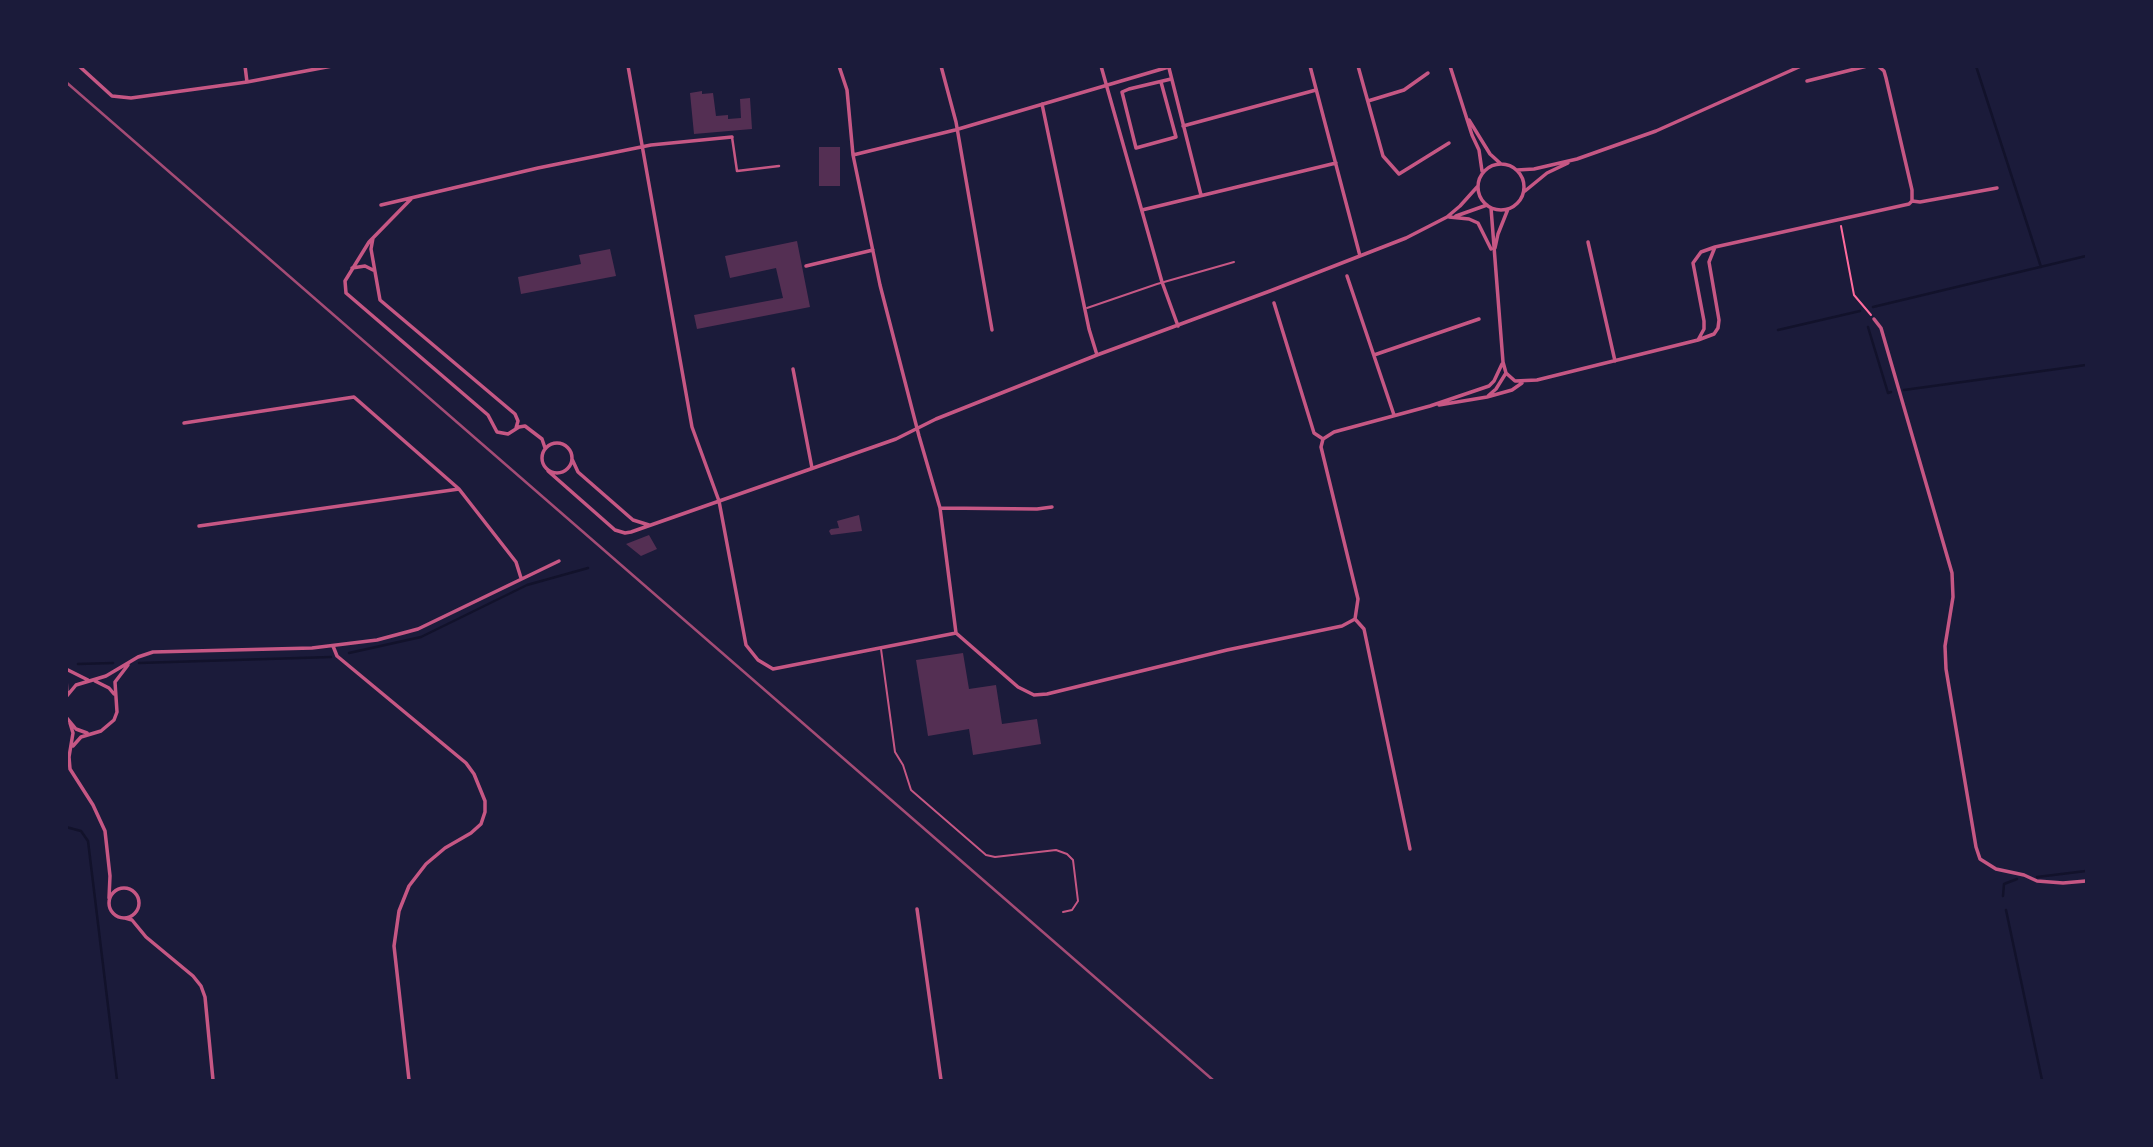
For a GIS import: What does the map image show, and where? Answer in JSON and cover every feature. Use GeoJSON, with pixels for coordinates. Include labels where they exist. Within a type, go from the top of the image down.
{"type":"FeatureCollection","features":[{"type":"Feature","properties":{"kind":"street"},"geometry":{"type":"LineString","coordinates":[[79,66],[112,96],[131,98],[247,82],[332,66]]}},
{"type":"Feature","properties":{"kind":"street"},"geometry":{"type":"LineString","coordinates":[[245,66],[247,82]]}},
{"type":"Feature","properties":{"kind":"street"},"geometry":{"type":"LineString","coordinates":[[628,66],[692,427],[719,501],[746,645],[758,660],[773,669],[956,633]]}},
{"type":"Feature","properties":{"kind":"street"},"geometry":{"type":"LineString","coordinates":[[839,66],[846,90],[853,155],[873,250],[917,428],[940,508],[956,633],[1018,687],[1034,695],[1342,626],[1355,619]]}},
{"type":"Feature","properties":{"kind":"street"},"geometry":{"type":"LineString","coordinates":[[941,66],[957,129],[992,330]]}},
{"type":"Feature","properties":{"kind":"street"},"geometry":{"type":"LineString","coordinates":[[1101,66],[1162,282],[1178,326]]}},
{"type":"Feature","properties":{"kind":"street"},"geometry":{"type":"LineString","coordinates":[[1310,66],[1360,256]]}},
{"type":"Feature","properties":{"kind":"street"},"geometry":{"type":"LineString","coordinates":[[1358,66],[1383,156],[1399,174],[1449,143]]}},
{"type":"Feature","properties":{"kind":"street"},"geometry":{"type":"LineString","coordinates":[[1450,66],[1479,150],[1483,173]]}},
{"type":"Feature","properties":{"kind":"street"},"geometry":{"type":"LineString","coordinates":[[1478,186],[1480,195],[1489,206],[1499,210],[1509,209],[1547,173],[1577,159],[1656,131],[1801,66]]}},
{"type":"Feature","properties":{"kind":"street"},"geometry":{"type":"LineString","coordinates":[[1807,81],[1867,66]]}},
{"type":"Feature","properties":{"kind":"street"},"geometry":{"type":"LineString","coordinates":[[1878,66],[1884,71],[1886,78],[1912,201]]}},
{"type":"Feature","properties":{"kind":"street"},"geometry":{"type":"LineString","coordinates":[[853,155],[957,129],[1170,67],[1201,195]]}},
{"type":"Feature","properties":{"kind":"street"},"geometry":{"type":"LineString","coordinates":[[1367,101],[1404,89],[1428,73]]}},
{"type":"Feature","properties":{"kind":"street"},"geometry":{"type":"LineString","coordinates":[[1171,79],[1122,92],[1136,148],[1185,134]]}},
{"type":"Feature","properties":{"kind":"street"},"geometry":{"type":"LineString","coordinates":[[1161,82],[1177,136]]}},
{"type":"Feature","properties":{"kind":"street"},"geometry":{"type":"LineString","coordinates":[[1183,126],[1316,90]]}},
{"type":"Feature","properties":{"kind":"street"},"geometry":{"type":"LineString","coordinates":[[1042,104],[1097,355]]}},
{"type":"Feature","properties":{"kind":"street"},"geometry":{"type":"LineString","coordinates":[[1462,105],[1482,143],[1501,163],[1517,170],[1577,159]]}},
{"type":"Feature","properties":{"kind":"street"},"geometry":{"type":"LineString","coordinates":[[381,205],[538,168],[644,148],[732,137],[737,171],[779,166]]}},
{"type":"Feature","properties":{"kind":"street"},"geometry":{"type":"LineString","coordinates":[[1142,210],[1336,163]]}},
{"type":"Feature","properties":{"kind":"street"},"geometry":{"type":"LineString","coordinates":[[411,199],[374,236],[352,268],[344,287],[350,297],[488,415],[497,432],[506,435],[521,426],[529,428],[544,442],[542,463],[548,471],[615,530],[625,533],[896,439],[1097,355],[1406,238],[1447,217],[1478,186],[1483,173],[1501,163]]}},
{"type":"Feature","properties":{"kind":"street"},"geometry":{"type":"LineString","coordinates":[[1517,170],[1523,180],[1524,193]]}},
{"type":"Feature","properties":{"kind":"street"},"geometry":{"type":"LineString","coordinates":[[1698,340],[1704,329],[1704,321],[1693,263],[1697,255],[1715,247],[1909,204],[1912,201],[1920,202],[1997,188]]}},
{"type":"Feature","properties":{"kind":"street"},"geometry":{"type":"LineString","coordinates":[[1447,217],[1489,206]]}},
{"type":"Feature","properties":{"kind":"street"},"geometry":{"type":"LineString","coordinates":[[1489,206],[1503,362],[1506,373],[1515,381],[1523,382],[1615,361],[1714,334],[1720,320],[1709,262],[1715,247]]}},
{"type":"Feature","properties":{"kind":"street"},"geometry":{"type":"LineString","coordinates":[[1494,254],[1498,234],[1509,209]]}},
{"type":"Feature","properties":{"kind":"street"},"geometry":{"type":"LineString","coordinates":[[1454,216],[1478,223],[1494,254]]}},
{"type":"Feature","properties":{"kind":"street"},"geometry":{"type":"LineString","coordinates":[[374,236],[371,249],[380,300],[515,414],[518,421],[516,429]]}},
{"type":"Feature","properties":{"kind":"street"},"geometry":{"type":"LineString","coordinates":[[1588,242],[1615,361]]}},
{"type":"Feature","properties":{"kind":"street"},"geometry":{"type":"LineString","coordinates":[[806,267],[873,250]]}},
{"type":"Feature","properties":{"kind":"street"},"geometry":{"type":"LineString","coordinates":[[352,268],[365,265],[374,272]]}},
{"type":"Feature","properties":{"kind":"street"},"geometry":{"type":"LineString","coordinates":[[1347,276],[1394,415]]}},
{"type":"Feature","properties":{"kind":"street"},"geometry":{"type":"LineString","coordinates":[[1274,303],[1314,433],[1323,439]]}},
{"type":"Feature","properties":{"kind":"street"},"geometry":{"type":"LineString","coordinates":[[1374,355],[1479,319]]}},
{"type":"Feature","properties":{"kind":"street"},"geometry":{"type":"LineString","coordinates":[[1874,319],[1881,328],[1952,573],[1953,597],[1945,646],[1946,669],[1980,859],[1996,869],[2024,875],[2037,881],[2087,881]]}},
{"type":"Feature","properties":{"kind":"street"},"geometry":{"type":"LineString","coordinates":[[1410,849],[1364,629],[1355,619],[1357,599],[1321,447],[1323,439],[1334,432],[1430,406],[1489,386],[1503,362]]}},
{"type":"Feature","properties":{"kind":"street"},"geometry":{"type":"LineString","coordinates":[[793,369],[812,468]]}},
{"type":"Feature","properties":{"kind":"street"},"geometry":{"type":"LineString","coordinates":[[1487,397],[1506,373]]}},
{"type":"Feature","properties":{"kind":"street"},"geometry":{"type":"LineString","coordinates":[[1430,406],[1487,397],[1512,390],[1523,382]]}},
{"type":"Feature","properties":{"kind":"street"},"geometry":{"type":"LineString","coordinates":[[184,423],[354,397],[459,489],[516,562],[521,578]]}},
{"type":"Feature","properties":{"kind":"street"},"geometry":{"type":"LineString","coordinates":[[545,448],[553,443],[563,443],[570,450],[578,472],[633,520],[651,525]]}},
{"type":"Feature","properties":{"kind":"street"},"geometry":{"type":"LineString","coordinates":[[548,471],[557,473],[565,470],[572,459]]}},
{"type":"Feature","properties":{"kind":"street"},"geometry":{"type":"LineString","coordinates":[[199,526],[459,489]]}},
{"type":"Feature","properties":{"kind":"street"},"geometry":{"type":"LineString","coordinates":[[940,508],[1052,507]]}},
{"type":"Feature","properties":{"kind":"street"},"geometry":{"type":"LineString","coordinates":[[66,696],[76,685],[106,676],[138,657],[153,652],[333,646],[377,640],[418,629],[559,561]]}},
{"type":"Feature","properties":{"kind":"street"},"geometry":{"type":"LineString","coordinates":[[333,646],[337,656],[466,763],[474,774],[486,806],[484,818],[476,829],[435,855],[416,875],[398,911],[394,946],[409,1080]]}},
{"type":"Feature","properties":{"kind":"street"},"geometry":{"type":"LineString","coordinates":[[70,751],[81,737],[108,727],[114,720],[117,712],[114,695],[117,677],[138,657]]}},
{"type":"Feature","properties":{"kind":"street"},"geometry":{"type":"LineString","coordinates":[[66,669],[91,681],[102,683],[114,695]]}},
{"type":"Feature","properties":{"kind":"street"},"geometry":{"type":"LineString","coordinates":[[66,679],[66,696]]}},
{"type":"Feature","properties":{"kind":"street"},"geometry":{"type":"LineString","coordinates":[[66,717],[76,729],[93,734]]}},
{"type":"Feature","properties":{"kind":"street"},"geometry":{"type":"LineString","coordinates":[[70,723],[73,738],[70,751],[71,769],[105,831],[112,913],[132,920],[201,986],[205,997],[213,1080]]}},
{"type":"Feature","properties":{"kind":"street"},"geometry":{"type":"LineString","coordinates":[[110,876],[113,884],[130,889],[137,896],[139,929]]}},
{"type":"Feature","properties":{"kind":"street"},"geometry":{"type":"LineString","coordinates":[[109,898],[121,888]]}},
{"type":"Feature","properties":{"kind":"street"},"geometry":{"type":"LineString","coordinates":[[917,909],[941,1080]]}},
{"type":"Feature","properties":{"kind":"street"},"geometry":{"type":"LineString","coordinates":[[125,918],[137,910]]}},
{"type":"Feature","properties":{"kind":"lane"},"geometry":{"type":"LineString","coordinates":[[1086,309],[1162,282],[1234,262]]}},
{"type":"Feature","properties":{"kind":"lane"},"geometry":{"type":"LineString","coordinates":[[880,648],[895,752],[903,765],[911,790],[986,855],[995,857],[1056,850],[1067,855],[1073,860],[1078,901],[1073,910],[1063,912]]}},
{"type":"Feature","properties":{"kind":"path"},"geometry":{"type":"LineString","coordinates":[[1840,218],[1854,295],[1874,319]]}},
{"type":"Feature","properties":{"kind":"building"},"geometry":{"type":"Polygon","coordinates":[[[702,91],[702,94],[713,93],[716,116],[728,115],[728,119],[741,118],[740,99],[750,98],[752,129],[694,134],[690,93],[702,91]]]}},
{"type":"Feature","properties":{"kind":"building"},"geometry":{"type":"Polygon","coordinates":[[[819,147],[840,147],[840,186],[819,186],[819,147]]]}},
{"type":"Feature","properties":{"kind":"building"},"geometry":{"type":"Polygon","coordinates":[[[797,241],[810,307],[697,329],[694,315],[783,298],[776,268],[730,278],[725,256],[797,241]]]}},
{"type":"Feature","properties":{"kind":"building"},"geometry":{"type":"Polygon","coordinates":[[[610,249],[616,276],[521,294],[518,277],[581,264],[579,255],[610,249]]]}},
{"type":"Feature","properties":{"kind":"building"},"geometry":{"type":"Polygon","coordinates":[[[859,515],[862,531],[831,535],[831,529],[839,528],[837,521],[859,515]]]}},
{"type":"Feature","properties":{"kind":"building"},"geometry":{"type":"Polygon","coordinates":[[[649,535],[657,549],[641,556],[626,544],[649,535]]]}},
{"type":"Feature","properties":{"kind":"building"},"geometry":{"type":"Polygon","coordinates":[[[963,653],[969,689],[996,685],[1002,724],[1037,719],[1041,744],[973,755],[969,729],[928,736],[916,660],[963,653]]]}},
{"type":"Feature","properties":{"kind":"waterway"},"geometry":{"type":"LineString","coordinates":[[1976,66],[2041,267]]}},
{"type":"Feature","properties":{"kind":"waterway"},"geometry":{"type":"LineString","coordinates":[[1873,307],[2086,256]]}},
{"type":"Feature","properties":{"kind":"waterway"},"geometry":{"type":"LineString","coordinates":[[1778,330],[1860,311]]}},
{"type":"Feature","properties":{"kind":"waterway"},"geometry":{"type":"LineString","coordinates":[[1868,327],[1888,393],[1891,392]]}},
{"type":"Feature","properties":{"kind":"waterway"},"geometry":{"type":"LineString","coordinates":[[1904,390],[2086,365]]}},
{"type":"Feature","properties":{"kind":"waterway"},"geometry":{"type":"LineString","coordinates":[[349,653],[421,637],[527,585],[588,568]]}},
{"type":"Feature","properties":{"kind":"waterway"},"geometry":{"type":"LineString","coordinates":[[139,663],[331,657]]}},
{"type":"Feature","properties":{"kind":"waterway"},"geometry":{"type":"LineString","coordinates":[[78,664],[113,663]]}},
{"type":"Feature","properties":{"kind":"waterway"},"geometry":{"type":"LineString","coordinates":[[66,827],[81,831],[88,841],[117,1080]]}},
{"type":"Feature","properties":{"kind":"waterway"},"geometry":{"type":"LineString","coordinates":[[2037,877],[2086,871]]}},
{"type":"Feature","properties":{"kind":"waterway"},"geometry":{"type":"LineString","coordinates":[[2003,896],[2004,884],[2017,879]]}},
{"type":"Feature","properties":{"kind":"waterway"},"geometry":{"type":"LineString","coordinates":[[2006,910],[2042,1080]]}},
{"type":"Feature","properties":{"kind":"railway"},"geometry":{"type":"LineString","coordinates":[[66,82],[1213,1080]]}}]}
